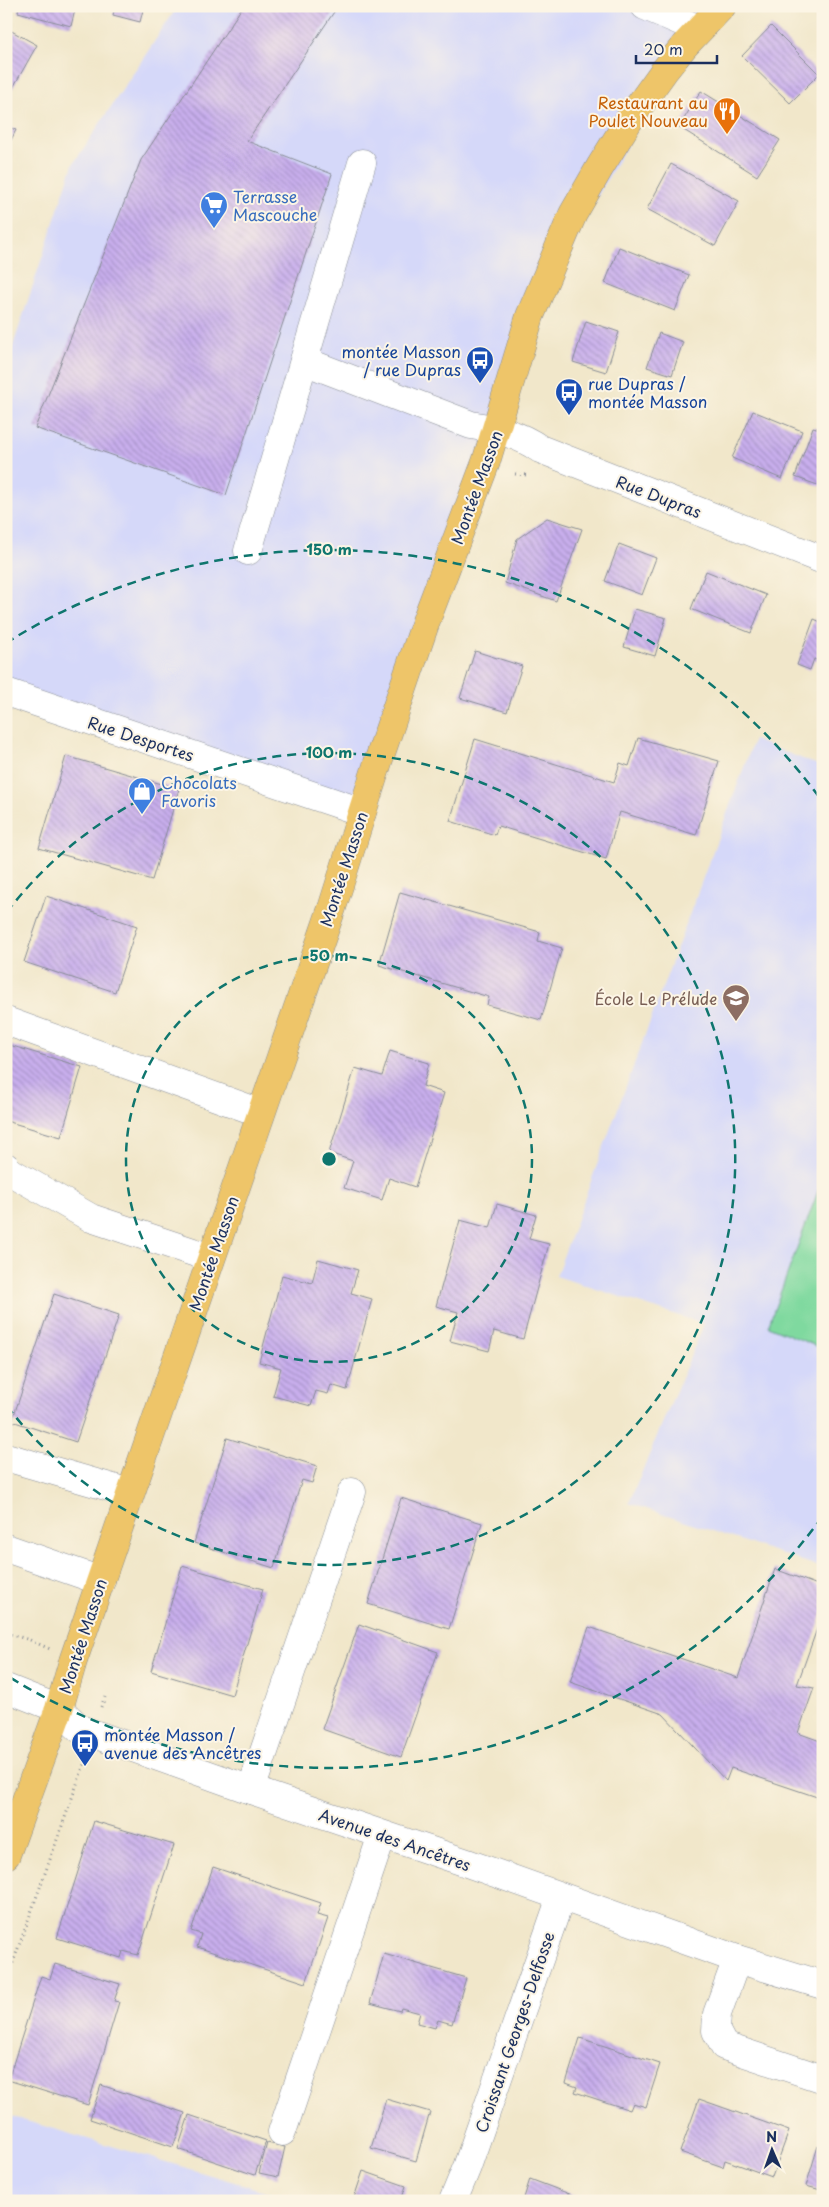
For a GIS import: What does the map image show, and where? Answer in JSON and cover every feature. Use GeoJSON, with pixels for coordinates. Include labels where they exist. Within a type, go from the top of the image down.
{"type":"FeatureCollection","features":[{"type":"Feature","properties":{"kind":"main road","name":"Montée Masson"},"geometry":{"type":"LineString","coordinates":[[6,1855],[59,1709],[73,1661],[130,1493],[332,908],[427,618],[496,429],[530,316],[573,214],[631,117],[664,71],[699,29],[722,6]]}},
{"type":"Feature","properties":{"kind":"street"},"geometry":{"type":"LineString","coordinates":[[645,6],[699,29]]}},
{"type":"Feature","properties":{"kind":"street"},"geometry":{"type":"LineString","coordinates":[[248,552],[362,163]]}},
{"type":"Feature","properties":{"kind":"street","name":"Rue Dupras"},"geometry":{"type":"LineString","coordinates":[[304,361],[471,425],[496,429],[526,439],[540,449],[823,560]]}},
{"type":"Feature","properties":{"kind":"street","name":"Rue Desportes"},"geometry":{"type":"LineString","coordinates":[[6,692],[362,812]]}},
{"type":"Feature","properties":{"kind":"street"},"geometry":{"type":"LineString","coordinates":[[6,1022],[261,1113]]}},
{"type":"Feature","properties":{"kind":"street"},"geometry":{"type":"LineString","coordinates":[[6,1167],[9,1171],[91,1218],[211,1258]]}},
{"type":"Feature","properties":{"kind":"street"},"geometry":{"type":"LineString","coordinates":[[6,1457],[130,1493]]}},
{"type":"Feature","properties":{"kind":"street"},"geometry":{"type":"LineString","coordinates":[[250,1790],[352,1492]]}},
{"type":"Feature","properties":{"kind":"street"},"geometry":{"type":"LineString","coordinates":[[6,1548],[101,1581]]}},
{"type":"Feature","properties":{"kind":"street"},"geometry":{"type":"LineString","coordinates":[[6,1688],[59,1709]]}},
{"type":"Feature","properties":{"kind":"street","name":"Avenue des Ancêtres"},"geometry":{"type":"LineString","coordinates":[[59,1709],[80,1729],[250,1790],[561,1896],[738,1960],[823,1986]]}},
{"type":"Feature","properties":{"kind":"street"},"geometry":{"type":"LineString","coordinates":[[282,2132],[382,1835]]}},
{"type":"Feature","properties":{"kind":"street","name":"Croissant Georges-Delfosse"},"geometry":{"type":"LineString","coordinates":[[453,2201],[467,2167],[561,1896]]}},
{"type":"Feature","properties":{"kind":"street"},"geometry":{"type":"LineString","coordinates":[[738,1960],[717,2014],[716,2031],[724,2046],[823,2079]]}},
{"type":"Feature","properties":{"kind":"street","name":"Croissant Georges-Delfosse"},"geometry":{"type":"LineString","coordinates":[[466,2201],[467,2167]]}},
{"type":"Feature","properties":{"kind":"path"},"geometry":{"type":"LineString","coordinates":[[6,1633],[30,1640],[73,1661]]}},
{"type":"Feature","properties":{"kind":"path"},"geometry":{"type":"LineString","coordinates":[[6,1982],[83,1771]]}},
{"type":"Feature","properties":{"kind":"shaded area"},"geometry":{"type":"Polygon","coordinates":[[[178,6],[707,6],[584,220],[497,436],[362,807],[6,689],[6,367],[73,164],[178,6]]]}},
{"type":"Feature","properties":{"kind":"shaded area","name":"École Le Prélude"},"geometry":{"type":"Polygon","coordinates":[[[754,740],[823,767],[823,1568],[629,1503],[704,1324],[556,1276],[754,740]]]}},
{"type":"Feature","properties":{"kind":"shaded area"},"geometry":{"type":"Polygon","coordinates":[[[6,2115],[282,2196],[280,2201],[6,2201],[6,2115]]]}},
{"type":"Feature","properties":{"kind":"green space"},"geometry":{"type":"Polygon","coordinates":[[[823,1178],[823,1349],[768,1326],[823,1178]]]}},
{"type":"Feature","properties":{"kind":"building"},"geometry":{"type":"Polygon","coordinates":[[[19,6],[76,6],[71,26],[18,12],[19,6]]]}},
{"type":"Feature","properties":{"kind":"building"},"geometry":{"type":"Polygon","coordinates":[[[115,6],[144,6],[140,22],[113,15],[115,6]]]}},
{"type":"Feature","properties":{"kind":"building","name":"Terrasse Mascouche"},"geometry":{"type":"Polygon","coordinates":[[[243,6],[338,6],[247,141],[332,174],[226,495],[35,428],[141,160],[243,6]]]}},
{"type":"Feature","properties":{"kind":"building"},"geometry":{"type":"Polygon","coordinates":[[[771,26],[819,74],[790,103],[742,56],[771,26]]]}},
{"type":"Feature","properties":{"kind":"building"},"geometry":{"type":"Polygon","coordinates":[[[6,28],[37,45],[10,93],[6,91],[6,28]]]}},
{"type":"Feature","properties":{"kind":"building"},"geometry":{"type":"Polygon","coordinates":[[[701,91],[780,140],[757,176],[679,127],[701,91]]]}},
{"type":"Feature","properties":{"kind":"building"},"geometry":{"type":"Polygon","coordinates":[[[6,126],[16,130],[6,150],[6,126]]]}},
{"type":"Feature","properties":{"kind":"building"},"geometry":{"type":"Polygon","coordinates":[[[671,164],[739,201],[715,246],[647,209],[671,164]]]}},
{"type":"Feature","properties":{"kind":"building"},"geometry":{"type":"Polygon","coordinates":[[[619,247],[689,275],[675,311],[605,283],[619,247]]]}},
{"type":"Feature","properties":{"kind":"building"},"geometry":{"type":"Polygon","coordinates":[[[586,321],[619,332],[606,372],[573,362],[586,321]]]}},
{"type":"Feature","properties":{"kind":"building"},"geometry":{"type":"Polygon","coordinates":[[[659,333],[683,342],[672,375],[647,367],[659,333]]]}},
{"type":"Feature","properties":{"kind":"building"},"geometry":{"type":"Polygon","coordinates":[[[753,411],[802,431],[782,479],[732,458],[753,411]]]}},
{"type":"Feature","properties":{"kind":"building"},"geometry":{"type":"Polygon","coordinates":[[[813,427],[823,430],[823,487],[795,477],[813,427]]]}},
{"type":"Feature","properties":{"kind":"building"},"geometry":{"type":"Polygon","coordinates":[[[547,518],[582,529],[556,601],[505,583],[517,539],[547,518]]]}},
{"type":"Feature","properties":{"kind":"building"},"geometry":{"type":"Polygon","coordinates":[[[619,544],[656,558],[642,595],[605,581],[619,544]]]}},
{"type":"Feature","properties":{"kind":"building"},"geometry":{"type":"Polygon","coordinates":[[[706,571],[766,595],[751,633],[691,609],[706,571]]]}},
{"type":"Feature","properties":{"kind":"building"},"geometry":{"type":"Polygon","coordinates":[[[635,609],[666,618],[655,656],[624,647],[635,609]]]}},
{"type":"Feature","properties":{"kind":"building"},"geometry":{"type":"Polygon","coordinates":[[[814,619],[823,623],[823,662],[814,659],[810,670],[797,665],[814,619]]]}},
{"type":"Feature","properties":{"kind":"building"},"geometry":{"type":"Polygon","coordinates":[[[475,651],[522,666],[507,712],[460,698],[475,651]]]}},
{"type":"Feature","properties":{"kind":"building"},"geometry":{"type":"Polygon","coordinates":[[[638,738],[719,761],[696,835],[620,812],[606,859],[498,826],[495,835],[450,821],[475,739],[614,782],[620,763],[629,766],[638,738]]]}},
{"type":"Feature","properties":{"kind":"building"},"geometry":{"type":"Polygon","coordinates":[[[66,756],[179,789],[152,880],[39,848],[66,756]]]}},
{"type":"Feature","properties":{"kind":"building"},"geometry":{"type":"Polygon","coordinates":[[[400,892],[540,932],[538,941],[562,948],[541,1020],[487,1005],[489,997],[379,965],[400,892]]]}},
{"type":"Feature","properties":{"kind":"building"},"geometry":{"type":"Polygon","coordinates":[[[46,896],[137,926],[115,992],[24,962],[46,896]]]}},
{"type":"Feature","properties":{"kind":"building"},"geometry":{"type":"Polygon","coordinates":[[[6,1044],[82,1067],[61,1137],[6,1121],[6,1044]]]}},
{"type":"Feature","properties":{"kind":"building"},"geometry":{"type":"Polygon","coordinates":[[[390,1051],[429,1063],[423,1086],[444,1093],[415,1187],[389,1178],[382,1200],[344,1188],[353,1161],[329,1153],[355,1068],[382,1076],[390,1051]]]}},
{"type":"Feature","properties":{"kind":"building"},"geometry":{"type":"Polygon","coordinates":[[[497,1204],[536,1215],[529,1239],[549,1244],[523,1339],[494,1331],[489,1351],[450,1341],[458,1312],[436,1306],[460,1220],[490,1228],[497,1204]]]}},
{"type":"Feature","properties":{"kind":"building"},"geometry":{"type":"Polygon","coordinates":[[[318,1259],[358,1270],[351,1293],[372,1299],[347,1390],[331,1385],[328,1394],[316,1391],[311,1406],[273,1396],[281,1368],[259,1362],[282,1275],[312,1283],[318,1259]]]}},
{"type":"Feature","properties":{"kind":"building"},"geometry":{"type":"Polygon","coordinates":[[[54,1294],[119,1315],[76,1442],[12,1421],[54,1294]]]}},
{"type":"Feature","properties":{"kind":"building"},"geometry":{"type":"Polygon","coordinates":[[[227,1438],[317,1466],[312,1483],[302,1480],[274,1568],[194,1543],[227,1438]]]}},
{"type":"Feature","properties":{"kind":"building"},"geometry":{"type":"Polygon","coordinates":[[[401,1498],[482,1523],[449,1629],[368,1604],[401,1498]]]}},
{"type":"Feature","properties":{"kind":"building"},"geometry":{"type":"Polygon","coordinates":[[[182,1566],[263,1589],[232,1695],[151,1671],[182,1566]]]}},
{"type":"Feature","properties":{"kind":"building"},"geometry":{"type":"Polygon","coordinates":[[[775,1569],[823,1587],[823,1612],[797,1685],[814,1688],[798,1733],[823,1742],[823,1799],[731,1768],[726,1781],[663,1714],[570,1682],[589,1627],[738,1678],[775,1569]]]}},
{"type":"Feature","properties":{"kind":"building"},"geometry":{"type":"Polygon","coordinates":[[[359,1624],[438,1652],[401,1757],[322,1729],[359,1624]]]}},
{"type":"Feature","properties":{"kind":"building"},"geometry":{"type":"Polygon","coordinates":[[[94,1821],[174,1845],[138,1955],[123,1951],[121,1958],[57,1938],[94,1821]]]}},
{"type":"Feature","properties":{"kind":"building"},"geometry":{"type":"Polygon","coordinates":[[[213,1867],[321,1903],[317,1915],[328,1918],[306,1983],[197,1947],[201,1934],[191,1931],[213,1867]]]}},
{"type":"Feature","properties":{"kind":"building"},"geometry":{"type":"Polygon","coordinates":[[[384,1954],[466,1978],[452,2024],[438,2020],[435,2028],[417,2023],[420,2013],[401,2008],[400,2011],[370,2003],[384,1954]]]}},
{"type":"Feature","properties":{"kind":"building"},"geometry":{"type":"Polygon","coordinates":[[[55,1964],[120,1984],[114,2001],[119,2002],[88,2105],[8,2080],[41,1976],[50,1979],[55,1964]]]}},
{"type":"Feature","properties":{"kind":"building"},"geometry":{"type":"Polygon","coordinates":[[[580,2038],[660,2064],[646,2107],[633,2103],[630,2110],[575,2092],[577,2087],[566,2083],[580,2038]]]}},
{"type":"Feature","properties":{"kind":"building"},"geometry":{"type":"Polygon","coordinates":[[[101,2085],[185,2113],[173,2147],[90,2119],[101,2085]]]}},
{"type":"Feature","properties":{"kind":"building"},"geometry":{"type":"Polygon","coordinates":[[[386,2099],[430,2112],[416,2161],[371,2148],[386,2099]]]}},
{"type":"Feature","properties":{"kind":"building"},"geometry":{"type":"Polygon","coordinates":[[[699,2099],[789,2131],[772,2177],[725,2160],[723,2167],[680,2152],[699,2099]]]}},
{"type":"Feature","properties":{"kind":"building"},"geometry":{"type":"Polygon","coordinates":[[[189,2115],[266,2141],[255,2175],[178,2149],[189,2115]]]}},
{"type":"Feature","properties":{"kind":"building"},"geometry":{"type":"Polygon","coordinates":[[[267,2143],[285,2147],[278,2177],[259,2173],[267,2143]]]}},
{"type":"Feature","properties":{"kind":"building"},"geometry":{"type":"Polygon","coordinates":[[[818,2146],[823,2147],[823,2201],[818,2200],[821,2190],[806,2186],[818,2146]]]}},
{"type":"Feature","properties":{"kind":"building"},"geometry":{"type":"Polygon","coordinates":[[[363,2171],[406,2186],[401,2201],[353,2201],[363,2171]]]}},
{"type":"Feature","properties":{"kind":"building"},"geometry":{"type":"Polygon","coordinates":[[[530,2179],[588,2201],[523,2201],[530,2179]]]}},
{"type":"Feature","properties":{"kind":"place","name":"Restaurant au Poulet Nouveau"},"geometry":{"type":"Point","coordinates":[727,135]}},
{"type":"Feature","properties":{"kind":"place","name":"Terrasse Mascouche"},"geometry":{"type":"Point","coordinates":[214,229]}},
{"type":"Feature","properties":{"kind":"place","name":"montée Masson / rue Dupras"},"geometry":{"type":"Point","coordinates":[480,384]}},
{"type":"Feature","properties":{"kind":"place","name":"rue Dupras / montée Masson"},"geometry":{"type":"Point","coordinates":[569,416]}},
{"type":"Feature","properties":{"kind":"place","name":"Chocolats Favoris"},"geometry":{"type":"Point","coordinates":[142,815]}},
{"type":"Feature","properties":{"kind":"place","name":"École Le Prélude"},"geometry":{"type":"Point","coordinates":[736,1022]}},
{"type":"Feature","properties":{"kind":"place","name":"montée Masson / avenue des Ancêtres"},"geometry":{"type":"Point","coordinates":[85,1767]}}]}
